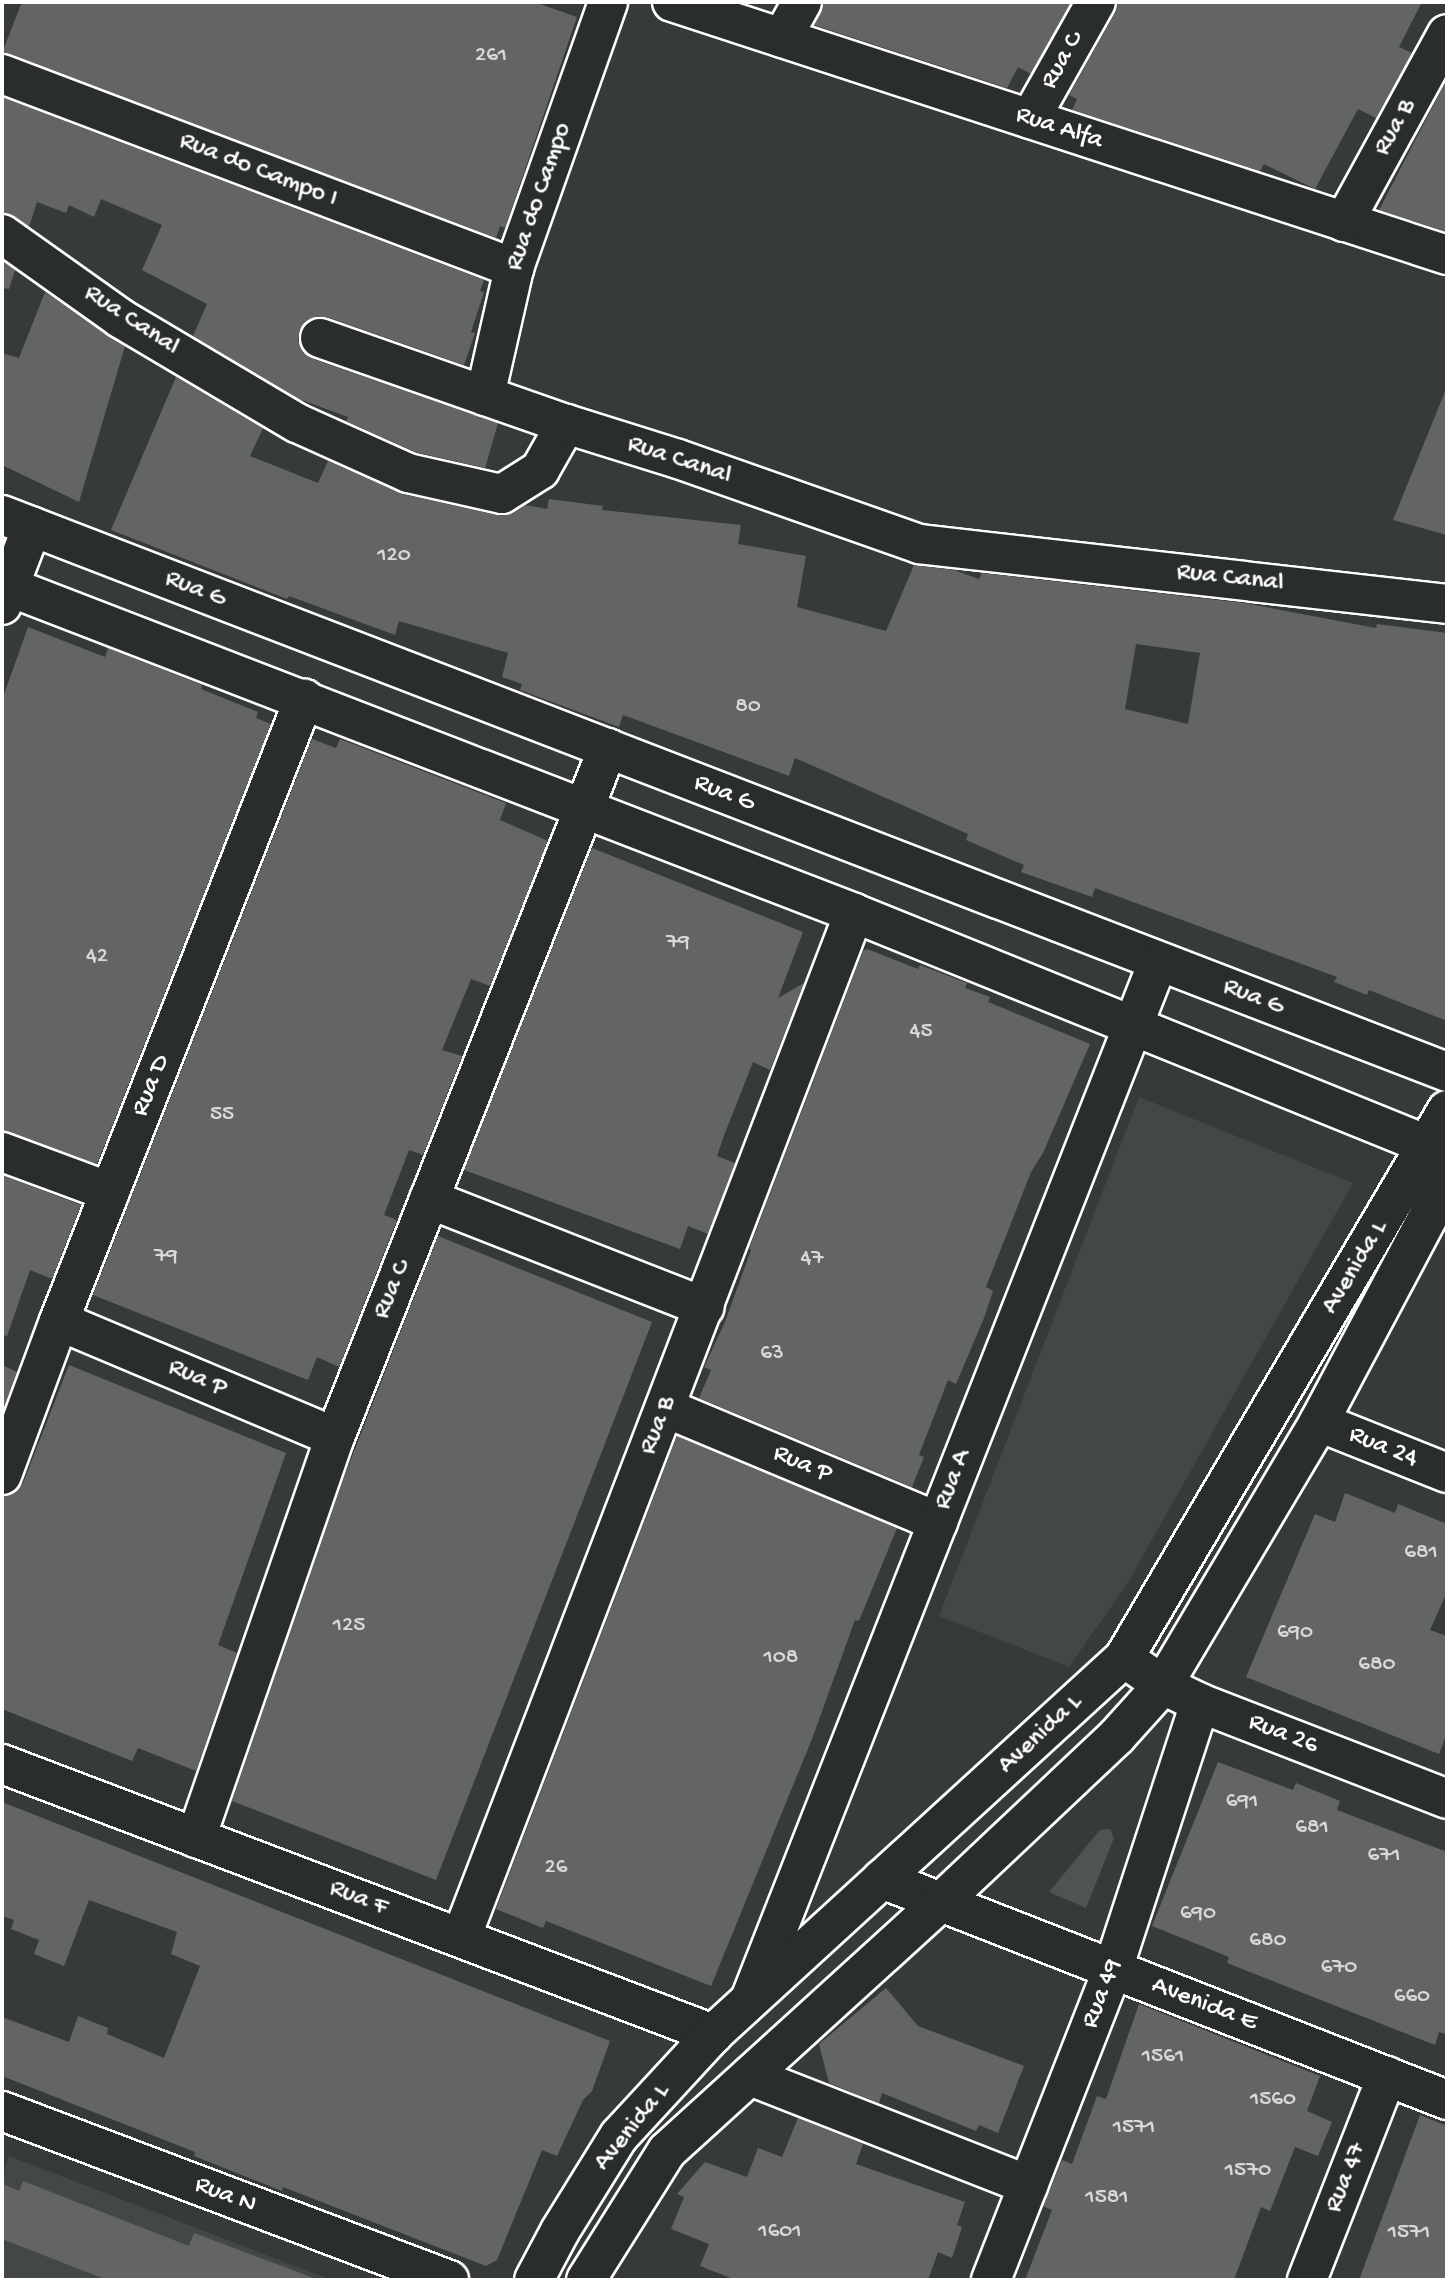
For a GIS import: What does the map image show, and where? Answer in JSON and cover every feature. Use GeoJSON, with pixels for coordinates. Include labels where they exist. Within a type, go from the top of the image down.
{"type":"FeatureCollection","features":[{"type":"Feature","properties":{"kind":"street","name":"Rua do Campo"},"geometry":{"type":"LineString","coordinates":[[485,396],[514,268],[608,2]]}},
{"type":"Feature","properties":{"kind":"street","name":"Rua Alfa"},"geometry":{"type":"LineString","coordinates":[[672,2],[1447,255]]}},
{"type":"Feature","properties":{"kind":"street"},"geometry":{"type":"LineString","coordinates":[[782,38],[802,2]]}},
{"type":"Feature","properties":{"kind":"street","name":"Rua C"},"geometry":{"type":"LineString","coordinates":[[1030,119],[1096,2]]}},
{"type":"Feature","properties":{"kind":"street","name":"Rua B"},"geometry":{"type":"LineString","coordinates":[[1344,222],[1447,34]]}},
{"type":"Feature","properties":{"kind":"street","name":"Rua do Campo I"},"geometry":{"type":"LineString","coordinates":[[2,74],[514,268]]}},
{"type":"Feature","properties":{"kind":"street","name":"Rua Canal"},"geometry":{"type":"LineString","coordinates":[[2,234],[120,318],[297,423],[408,473],[502,494],[540,470],[566,424],[678,459],[919,544],[1447,604]]}},
{"type":"Feature","properties":{"kind":"street"},"geometry":{"type":"LineString","coordinates":[[320,338],[566,424]]}},
{"type":"Feature","properties":{"kind":"street"},"geometry":{"type":"LineString","coordinates":[[17,521],[4,592],[304,699],[583,810],[854,913],[1438,1148]]}},
{"type":"Feature","properties":{"kind":"street","name":"Rua G"},"geometry":{"type":"LineString","coordinates":[[17,521],[1447,1072]]}},
{"type":"Feature","properties":{"kind":"street","name":"Rua D"},"geometry":{"type":"LineString","coordinates":[[2,1475],[59,1321],[304,699]]}},
{"type":"Feature","properties":{"kind":"street","name":"Rua C"},"geometry":{"type":"LineString","coordinates":[[196,1838],[335,1437],[608,748]]}},
{"type":"Feature","properties":{"kind":"street","name":"Rua B"},"geometry":{"type":"LineString","coordinates":[[461,1938],[854,913]]}},
{"type":"Feature","properties":{"kind":"street","name":"Rua A"},"geometry":{"type":"LineString","coordinates":[[751,1997],[1158,962]]}},
{"type":"Feature","properties":{"kind":"street","name":"Avenida L"},"geometry":{"type":"LineString","coordinates":[[534,2280],[560,2231],[620,2136],[713,2034],[1124,1658],[1438,1148],[1447,1110]]}},
{"type":"Feature","properties":{"kind":"street"},"geometry":{"type":"LineString","coordinates":[[2,1152],[110,1192]]}},
{"type":"Feature","properties":{"kind":"street","name":"Avenida L"},"geometry":{"type":"LineString","coordinates":[[586,2280],[667,2151],[941,1902],[1117,1737],[1163,1685],[1320,1422],[1447,1181]]}},
{"type":"Feature","properties":{"kind":"street"},"geometry":{"type":"LineString","coordinates":[[429,1199],[705,1307]]}},
{"type":"Feature","properties":{"kind":"street","name":"Rua P"},"geometry":{"type":"LineString","coordinates":[[59,1321],[335,1437]]}},
{"type":"Feature","properties":{"kind":"street","name":"Rua P"},"geometry":{"type":"LineString","coordinates":[[666,1408],[938,1522]]}},
{"type":"Feature","properties":{"kind":"street","name":"Rua 24"},"geometry":{"type":"LineString","coordinates":[[1320,1422],[1447,1473]]}},
{"type":"Feature","properties":{"kind":"street","name":"Rua 26"},"geometry":{"type":"LineString","coordinates":[[1124,1658],[1163,1685],[1200,1703],[1447,1799]]}},
{"type":"Feature","properties":{"kind":"street","name":"Rua 49"},"geometry":{"type":"LineString","coordinates":[[990,2280],[1113,1969],[1200,1703]]}},
{"type":"Feature","properties":{"kind":"street","name":"Rua F"},"geometry":{"type":"LineString","coordinates":[[2,1763],[713,2034]]}},
{"type":"Feature","properties":{"kind":"street","name":"Avenida E"},"geometry":{"type":"LineString","coordinates":[[882,1879],[1447,2100]]}},
{"type":"Feature","properties":{"kind":"street"},"geometry":{"type":"LineString","coordinates":[[750,2076],[1028,2185]]}},
{"type":"Feature","properties":{"kind":"street","name":"Rua 47"},"geometry":{"type":"LineString","coordinates":[[1307,2280],[1387,2076]]}},
{"type":"Feature","properties":{"kind":"street","name":"Rua N"},"geometry":{"type":"LineString","coordinates":[[2,2111],[449,2280]]}},
{"type":"Feature","properties":{"kind":"shaded area"},"geometry":{"type":"Polygon","coordinates":[[[1139,1097],[1353,1183],[1127,1584],[1069,1667],[939,1616],[1139,1097]]]}},
{"type":"Feature","properties":{"kind":"shaded area"},"geometry":{"type":"Polygon","coordinates":[[[1110,1829],[1114,1838],[1086,1908],[1049,1892],[1099,1831],[1110,1829]]]}},
{"type":"Feature","properties":{"kind":"shaded area"},"geometry":{"type":"Polygon","coordinates":[[[9,2156],[331,2280],[2,2280],[2,2178],[9,2156]]]}},
{"type":"Feature","properties":{"kind":"building"},"geometry":{"type":"Polygon","coordinates":[[[22,2],[534,2],[577,17],[505,228],[500,226],[496,238],[2,53],[22,2]]]}},
{"type":"Feature","properties":{"kind":"building"},"geometry":{"type":"Polygon","coordinates":[[[824,2],[1071,2],[1031,74],[1018,67],[1007,88],[814,25],[824,2]]]}},
{"type":"Feature","properties":{"kind":"building"},"geometry":{"type":"Polygon","coordinates":[[[1118,2],[1422,2],[1399,47],[1412,53],[1376,118],[1358,109],[1315,189],[1264,164],[1260,171],[1072,110],[1077,99],[1069,95],[1115,13],[1118,2]]]}},
{"type":"Feature","properties":{"kind":"building"},"geometry":{"type":"Polygon","coordinates":[[[1447,79],[1447,232],[1379,210],[1447,79]]]}},
{"type":"Feature","properties":{"kind":"building"},"geometry":{"type":"Polygon","coordinates":[[[2,97],[484,280],[480,291],[484,292],[471,332],[475,333],[464,365],[327,317],[315,317],[305,322],[298,341],[303,352],[313,359],[498,423],[485,468],[415,452],[346,421],[348,417],[299,399],[193,336],[207,304],[142,270],[162,225],[101,199],[94,217],[69,205],[66,213],[37,202],[29,227],[14,216],[2,213],[2,97]]]}},
{"type":"Feature","properties":{"kind":"building"},"geometry":{"type":"Polygon","coordinates":[[[2,261],[15,270],[9,289],[2,288],[2,261]]]}},
{"type":"Feature","properties":{"kind":"building"},"geometry":{"type":"Polygon","coordinates":[[[45,292],[125,346],[79,502],[2,465],[2,353],[19,358],[45,292]]]}},
{"type":"Feature","properties":{"kind":"building"},"geometry":{"type":"Polygon","coordinates":[[[176,377],[263,428],[250,456],[318,483],[328,461],[403,494],[497,515],[513,513],[526,505],[547,509],[549,499],[603,506],[602,510],[741,525],[738,544],[806,556],[797,607],[886,631],[914,565],[954,570],[979,579],[982,573],[1244,603],[1376,628],[1377,624],[1447,633],[1447,1021],[1369,990],[1367,995],[1334,982],[1337,977],[1095,888],[1092,897],[1021,872],[1024,865],[966,840],[968,834],[795,758],[789,776],[623,715],[619,727],[520,690],[522,684],[502,677],[508,653],[399,621],[395,635],[289,596],[287,599],[111,530],[176,377]],[[1136,644],[1125,709],[1188,724],[1200,653],[1136,644]]]}},
{"type":"Feature","properties":{"kind":"building"},"geometry":{"type":"Polygon","coordinates":[[[1447,389],[1447,535],[1393,520],[1447,389]]]}},
{"type":"Feature","properties":{"kind":"building"},"geometry":{"type":"Polygon","coordinates":[[[28,627],[105,657],[108,648],[202,685],[201,689],[258,712],[256,718],[271,724],[97,1164],[2,1131],[2,700],[28,627]]]}},
{"type":"Feature","properties":{"kind":"building"},"geometry":{"type":"Polygon","coordinates":[[[312,739],[336,748],[340,739],[506,803],[500,820],[548,841],[490,986],[471,979],[442,1050],[462,1056],[423,1155],[409,1150],[384,1215],[397,1220],[339,1367],[317,1357],[308,1380],[93,1295],[312,739]]]}},
{"type":"Feature","properties":{"kind":"building"},"geometry":{"type":"Polygon","coordinates":[[[592,848],[803,932],[778,998],[804,983],[770,1070],[753,1062],[725,1133],[717,1156],[735,1163],[708,1234],[688,1226],[680,1249],[464,1170],[592,848]]]}},
{"type":"Feature","properties":{"kind":"building"},"geometry":{"type":"Polygon","coordinates":[[[867,949],[918,969],[920,965],[967,983],[965,988],[990,997],[988,1002],[1090,1044],[1043,1153],[1031,1172],[986,1287],[993,1291],[984,1318],[956,1384],[948,1380],[919,1455],[924,1457],[912,1487],[699,1398],[711,1370],[704,1367],[725,1322],[751,1250],[749,1249],[863,951],[867,949]]]}},
{"type":"Feature","properties":{"kind":"building"},"geometry":{"type":"Polygon","coordinates":[[[2,1175],[81,1205],[52,1279],[30,1270],[7,1336],[2,1335],[2,1175]]]}},
{"type":"Feature","properties":{"kind":"building"},"geometry":{"type":"Polygon","coordinates":[[[438,1236],[652,1322],[436,1880],[232,1801],[344,1477],[438,1236]]]}},
{"type":"Feature","properties":{"kind":"building"},"geometry":{"type":"Polygon","coordinates":[[[2,1365],[17,1372],[2,1413],[2,1365]]]}},
{"type":"Feature","properties":{"kind":"building"},"geometry":{"type":"Polygon","coordinates":[[[69,1365],[286,1453],[218,1645],[237,1653],[196,1771],[138,1748],[132,1761],[2,1709],[2,1496],[15,1492],[23,1483],[69,1365]]]}},
{"type":"Feature","properties":{"kind":"building"},"geometry":{"type":"Polygon","coordinates":[[[677,1436],[897,1528],[859,1621],[855,1620],[812,1739],[711,1986],[546,1921],[543,1928],[496,1909],[677,1436]]]}},
{"type":"Feature","properties":{"kind":"building"},"geometry":{"type":"Polygon","coordinates":[[[1345,1493],[1395,1513],[1398,1504],[1447,1524],[1447,1592],[1430,1630],[1447,1636],[1447,1733],[1439,1754],[1246,1677],[1315,1514],[1335,1522],[1345,1493]]]}},
{"type":"Feature","properties":{"kind":"building"},"geometry":{"type":"Polygon","coordinates":[[[1218,1762],[1293,1790],[1296,1783],[1340,1801],[1337,1810],[1447,1852],[1447,2035],[1439,2032],[1435,2045],[1227,1963],[1229,1957],[1152,1926],[1218,1762]]]}},
{"type":"Feature","properties":{"kind":"building"},"geometry":{"type":"Polygon","coordinates":[[[2,1802],[610,2041],[592,2091],[583,2100],[557,2156],[542,2150],[497,2260],[486,2266],[283,2187],[282,2191],[194,2156],[195,2152],[2,2076],[2,2017],[69,2042],[78,2016],[108,2028],[107,2034],[164,2058],[200,1966],[171,1954],[177,1932],[89,1900],[64,1966],[34,1954],[39,1940],[11,1929],[14,1920],[2,1916],[2,1802]]]}},
{"type":"Feature","properties":{"kind":"building"},"geometry":{"type":"Polygon","coordinates":[[[886,1988],[918,2026],[1024,2066],[998,2133],[979,2125],[976,2131],[882,2093],[879,2103],[829,2083],[819,2044],[886,1988]]]}},
{"type":"Feature","properties":{"kind":"building"},"geometry":{"type":"Polygon","coordinates":[[[1139,2004],[1320,2076],[1307,2111],[1332,2122],[1318,2156],[1295,2147],[1270,2211],[1261,2207],[1234,2280],[1025,2280],[1052,2210],[1043,2206],[1062,2160],[1072,2164],[1097,2096],[1106,2099],[1139,2004]]]}},
{"type":"Feature","properties":{"kind":"building"},"geometry":{"type":"Polygon","coordinates":[[[1420,2115],[1447,2126],[1447,2280],[1359,2280],[1420,2115]]]}},
{"type":"Feature","properties":{"kind":"building"},"geometry":{"type":"Polygon","coordinates":[[[798,2118],[863,2144],[856,2164],[965,2202],[957,2225],[962,2227],[952,2258],[938,2252],[928,2280],[736,2280],[700,2266],[709,2244],[671,2229],[684,2197],[677,2194],[705,2162],[747,2177],[758,2148],[782,2157],[798,2118]]]}},
{"type":"Feature","properties":{"kind":"building"},"geometry":{"type":"Polygon","coordinates":[[[23,2181],[189,2246],[194,2233],[311,2277],[310,2280],[107,2280],[2,2239],[2,2184],[19,2191],[23,2181]]]}}]}
